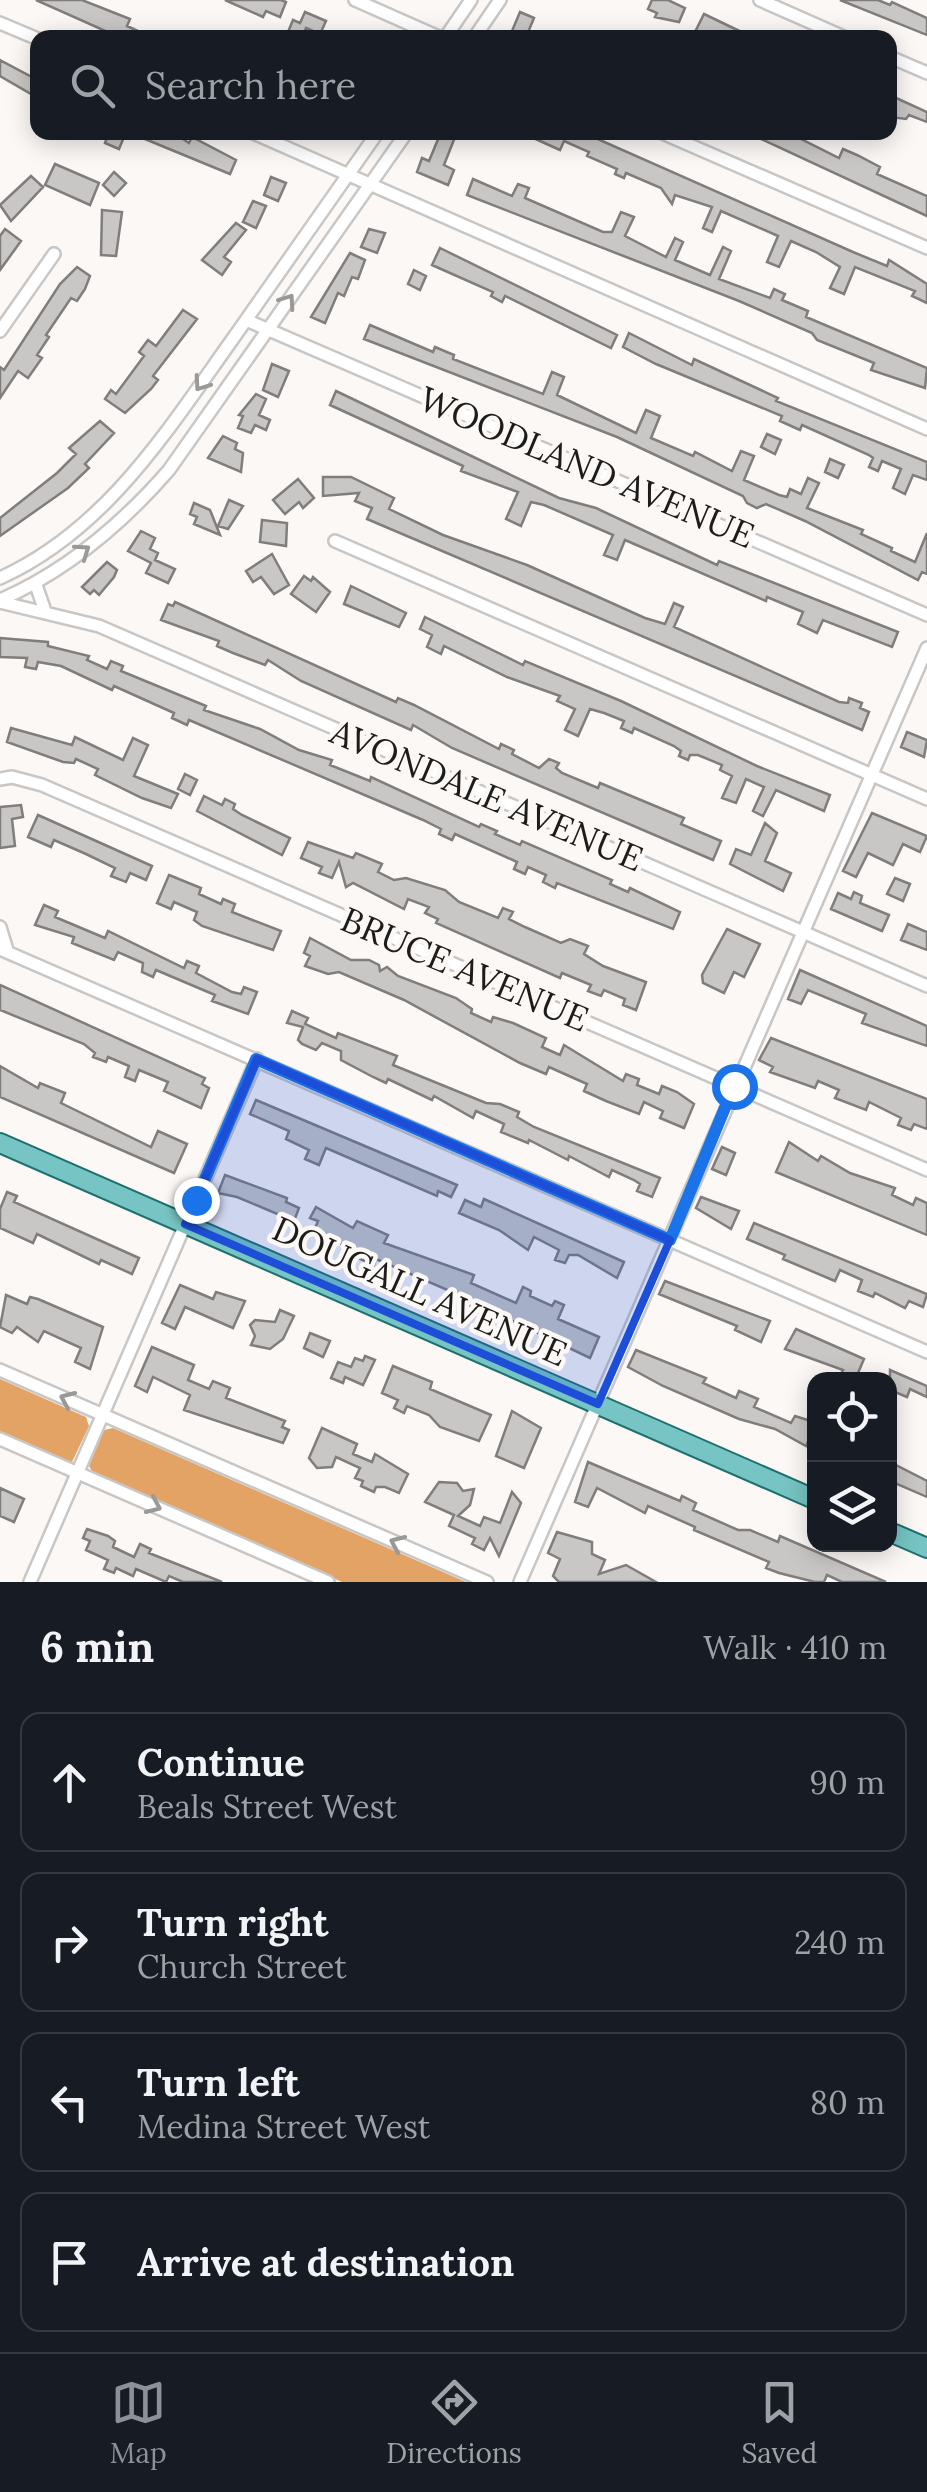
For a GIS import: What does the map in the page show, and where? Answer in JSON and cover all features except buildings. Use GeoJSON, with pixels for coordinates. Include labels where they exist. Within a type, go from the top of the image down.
{"type":"FeatureCollection","features":[{"type":"Feature","properties":{"kind":"main road","name":"DOUGALL AVENUE"},"geometry":{"type":"LineString","coordinates":[[0,1143],[807,1496]]}},
{"type":"Feature","properties":{"kind":"main road"},"geometry":{"type":"LineString","coordinates":[[897,1535],[927,1548]]}},
{"type":"Feature","properties":{"kind":"street"},"geometry":{"type":"LineString","coordinates":[[355,0],[424,30]]}},
{"type":"Feature","properties":{"kind":"street"},"geometry":{"type":"LineString","coordinates":[[449,30],[471,0]]}},
{"type":"Feature","properties":{"kind":"street"},"geometry":{"type":"LineString","coordinates":[[479,30],[500,0]]}},
{"type":"Feature","properties":{"kind":"street"},"geometry":{"type":"LineString","coordinates":[[760,0],[828,30]]}},
{"type":"Feature","properties":{"kind":"street"},"geometry":{"type":"LineString","coordinates":[[0,23],[30,36]]}},
{"type":"Feature","properties":{"kind":"street"},"geometry":{"type":"LineString","coordinates":[[897,59],[927,73]]}},
{"type":"Feature","properties":{"kind":"street"},"geometry":{"type":"LineString","coordinates":[[268,140],[927,429]]}},
{"type":"Feature","properties":{"kind":"street"},"geometry":{"type":"LineString","coordinates":[[0,578],[50,548],[122,489],[372,140]]}},
{"type":"Feature","properties":{"kind":"street"},"geometry":{"type":"LineString","coordinates":[[0,601],[36,584],[105,536],[140,504],[401,140]]}},
{"type":"Feature","properties":{"kind":"street"},"geometry":{"type":"LineString","coordinates":[[678,140],[927,248]]}},
{"type":"Feature","properties":{"kind":"street"},"geometry":{"type":"LineString","coordinates":[[0,331],[54,254]]}},
{"type":"Feature","properties":{"kind":"street","name":"WOODLAND AVENUE"},"geometry":{"type":"LineString","coordinates":[[246,320],[927,615]]}},
{"type":"Feature","properties":{"kind":"street"},"geometry":{"type":"LineString","coordinates":[[335,542],[927,798]]}},
{"type":"Feature","properties":{"kind":"street"},"geometry":{"type":"LineString","coordinates":[[36,584],[45,612]]}},
{"type":"Feature","properties":{"kind":"street","name":"AVONDALE AVENUE"},"geometry":{"type":"LineString","coordinates":[[0,601],[99,626],[927,986]]}},
{"type":"Feature","properties":{"kind":"street"},"geometry":{"type":"LineString","coordinates":[[520,1582],[927,648]]}},
{"type":"Feature","properties":{"kind":"street","name":"BRUCE AVENUE"},"geometry":{"type":"LineString","coordinates":[[0,780],[12,777],[42,785],[927,1170]]}},
{"type":"Feature","properties":{"kind":"street"},"geometry":{"type":"LineString","coordinates":[[0,927],[3,950],[927,1352]]}},
{"type":"Feature","properties":{"kind":"street"},"geometry":{"type":"LineString","coordinates":[[30,1582],[256,1059]]}},
{"type":"Feature","properties":{"kind":"street"},"geometry":{"type":"LineString","coordinates":[[0,1370],[487,1582]]}},
{"type":"Feature","properties":{"kind":"street"},"geometry":{"type":"LineString","coordinates":[[0,1439],[328,1582]]}},
{"type":"Feature","properties":{"kind":"highlighted area"},"geometry":{"type":"Polygon","coordinates":[[[257,1059],[670,1240],[598,1404],[185,1224],[257,1059]]]}},
{"type":"Feature","properties":{"kind":"shaded area"},"geometry":{"type":"Polygon","coordinates":[[[0,1379],[86,1417],[89,1426],[72,1462],[0,1434],[0,1379]]]}},
{"type":"Feature","properties":{"kind":"shaded area"},"geometry":{"type":"Polygon","coordinates":[[[113,1428],[466,1582],[342,1582],[93,1473],[89,1466],[104,1430],[113,1428]]]}},
{"type":"Feature","properties":{"kind":"route"},"geometry":{"type":"LineString","coordinates":[[196,1200],[256,1059],[670,1240],[734,1086]]}}]}
